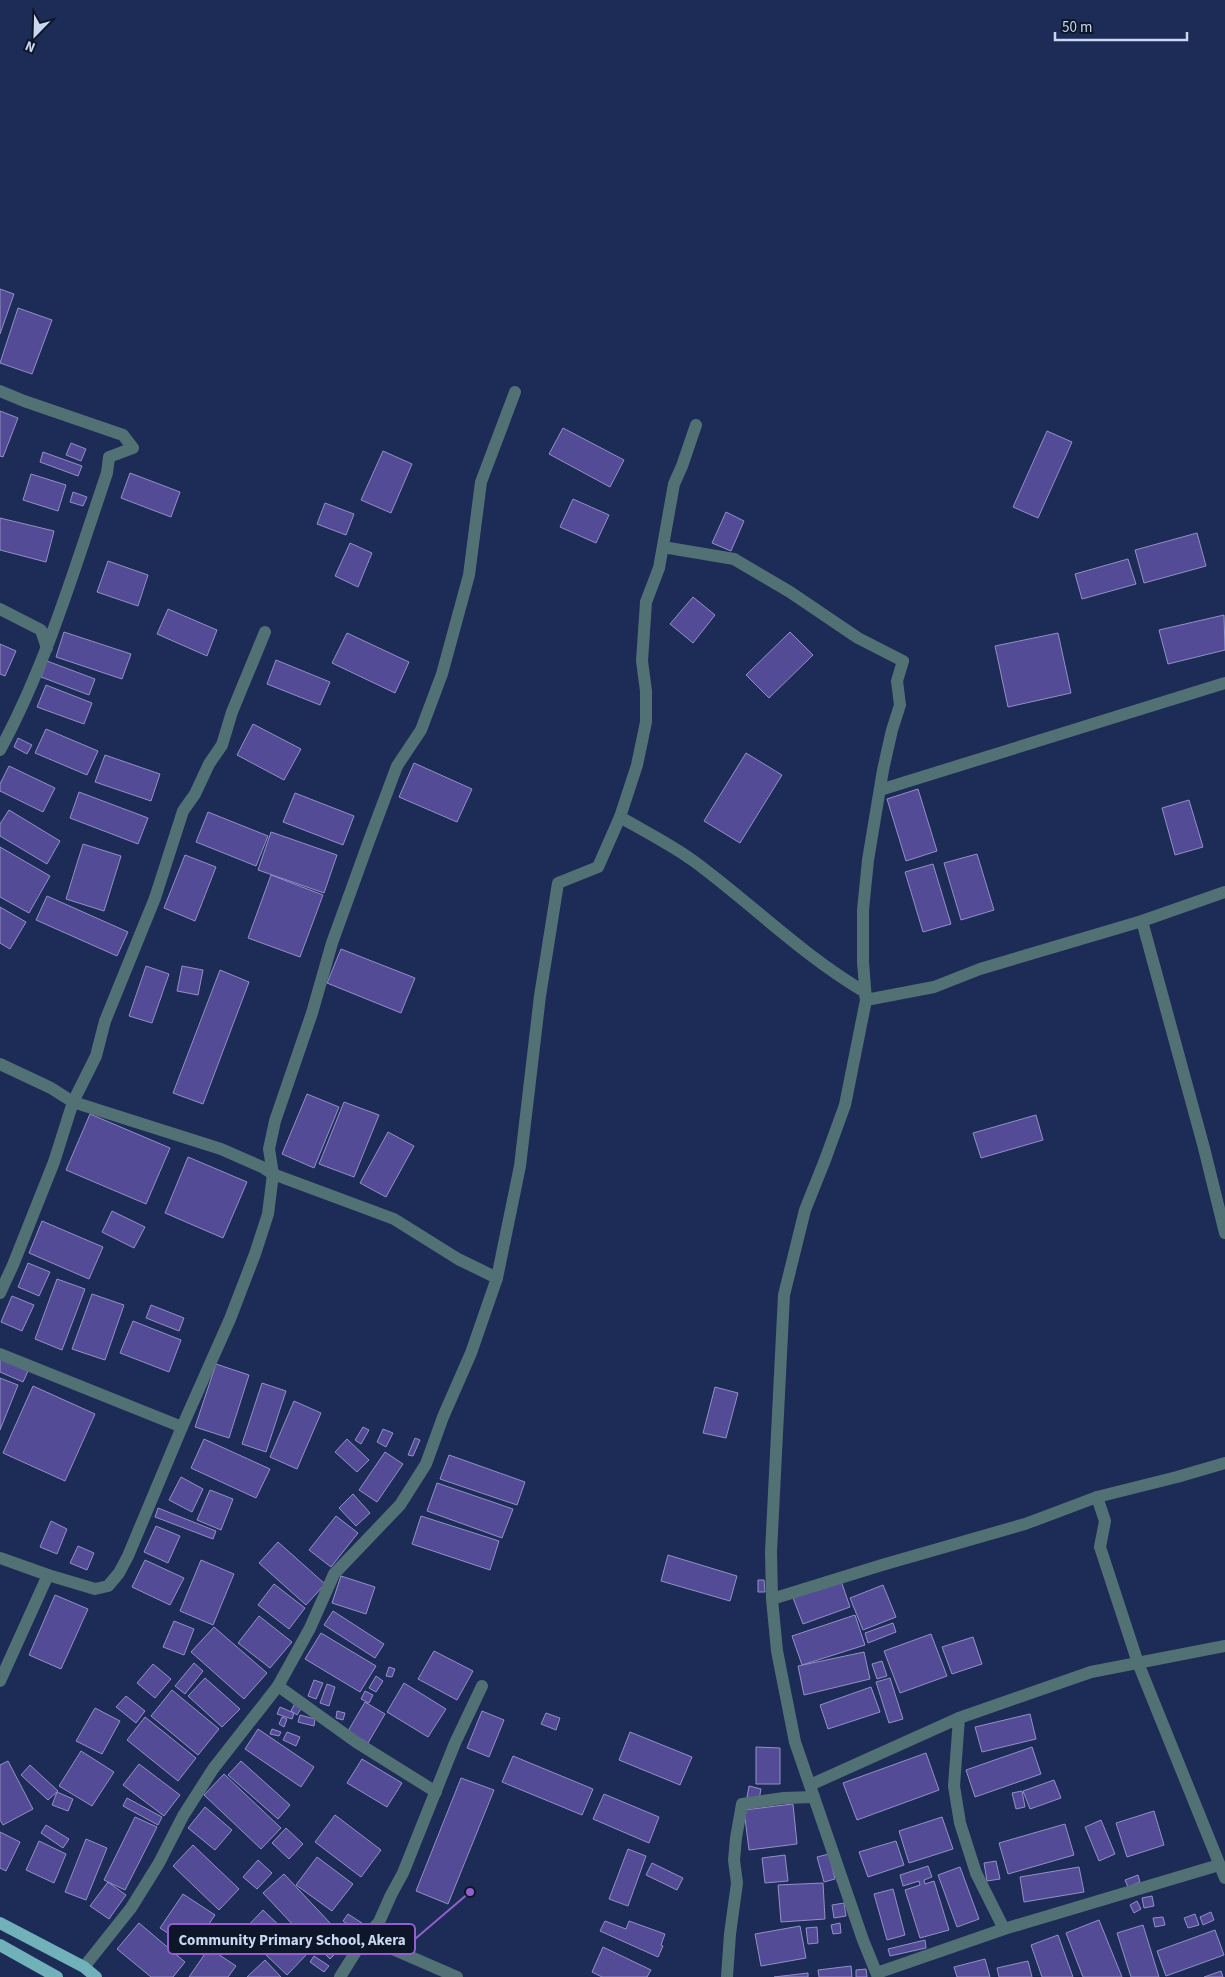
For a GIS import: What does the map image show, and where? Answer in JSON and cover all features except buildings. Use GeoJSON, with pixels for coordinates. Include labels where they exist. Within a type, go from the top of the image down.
{"type":"FeatureCollection","features":[{"type":"Feature","properties":{"kind":"main road"},"geometry":{"type":"LineString","coordinates":[[0,1923],[84,1967],[96,1977]]}},
{"type":"Feature","properties":{"kind":"main road"},"geometry":{"type":"LineString","coordinates":[[0,1945],[57,1977]]}},
{"type":"Feature","properties":{"kind":"street"},"geometry":{"type":"LineString","coordinates":[[0,390],[24,401],[122,435],[133,448],[108,457],[107,473],[47,648],[21,712],[0,750]]}},
{"type":"Feature","properties":{"kind":"street"},"geometry":{"type":"LineString","coordinates":[[0,1558],[48,1576],[95,1589],[108,1586],[119,1573],[128,1556],[182,1427],[230,1320],[255,1254],[268,1214],[273,1174],[269,1149],[275,1121],[312,1014],[332,943],[397,766],[421,730],[442,674],[469,575],[480,482],[515,392]]}},
{"type":"Feature","properties":{"kind":"street"},"geometry":{"type":"LineString","coordinates":[[84,1967],[131,1908],[183,1816],[213,1768],[278,1686],[310,1628],[334,1574],[400,1505],[426,1464],[443,1417],[471,1353],[497,1278],[520,1166],[540,996],[558,883],[598,867],[620,816],[637,765],[646,722],[646,691],[642,661],[646,602],[659,568],[674,484],[696,425]]}},
{"type":"Feature","properties":{"kind":"street"},"geometry":{"type":"LineString","coordinates":[[663,547],[734,559],[790,592],[858,638],[903,661],[897,681],[900,705],[892,730],[868,860],[863,910],[863,962],[866,1000],[845,1105],[805,1210],[792,1254],[784,1295],[772,1552],[772,1599],[777,1651],[795,1742],[862,1940],[878,1975],[1004,1929],[1219,1865]]}},
{"type":"Feature","properties":{"kind":"street"},"geometry":{"type":"LineString","coordinates":[[0,609],[42,630],[47,648]]}},
{"type":"Feature","properties":{"kind":"street"},"geometry":{"type":"LineString","coordinates":[[0,1293],[13,1266],[54,1162],[73,1102],[96,1056],[106,1021],[155,898],[183,811],[195,794],[222,745],[232,712],[265,632]]}},
{"type":"Feature","properties":{"kind":"street"},"geometry":{"type":"LineString","coordinates":[[880,790],[1225,682]]}},
{"type":"Feature","properties":{"kind":"street"},"geometry":{"type":"LineString","coordinates":[[620,816],[694,861],[794,944],[865,992],[866,1000]]}},
{"type":"Feature","properties":{"kind":"street"},"geometry":{"type":"LineString","coordinates":[[866,1000],[934,987],[980,969],[1142,921],[1225,892]]}},
{"type":"Feature","properties":{"kind":"street"},"geometry":{"type":"LineString","coordinates":[[1142,921],[1204,1148],[1225,1233]]}},
{"type":"Feature","properties":{"kind":"street"},"geometry":{"type":"LineString","coordinates":[[0,1064],[36,1081],[73,1102],[221,1149],[262,1167],[273,1174],[394,1219],[458,1259],[497,1278]]}},
{"type":"Feature","properties":{"kind":"street"},"geometry":{"type":"LineString","coordinates":[[0,1354],[182,1427]]}},
{"type":"Feature","properties":{"kind":"street"},"geometry":{"type":"LineString","coordinates":[[772,1599],[882,1564],[1025,1524],[1096,1497],[1177,1478],[1225,1463]]}},
{"type":"Feature","properties":{"kind":"street"},"geometry":{"type":"LineString","coordinates":[[1096,1497],[1104,1521],[1100,1547],[1138,1663],[1225,1878]]}},
{"type":"Feature","properties":{"kind":"street"},"geometry":{"type":"LineString","coordinates":[[0,1680],[48,1576]]}},
{"type":"Feature","properties":{"kind":"street"},"geometry":{"type":"LineString","coordinates":[[727,1977],[730,1934],[737,1883],[734,1860],[735,1845],[742,1804],[784,1798],[812,1791],[959,1718],[1091,1672],[1225,1646]]}},
{"type":"Feature","properties":{"kind":"street"},"geometry":{"type":"LineString","coordinates":[[278,1686],[356,1742],[436,1792]]}},
{"type":"Feature","properties":{"kind":"street"},"geometry":{"type":"LineString","coordinates":[[340,1977],[364,1937],[379,1922],[403,1873],[455,1744],[482,1686]]}},
{"type":"Feature","properties":{"kind":"street"},"geometry":{"type":"LineString","coordinates":[[959,1718],[954,1786],[960,1824],[976,1873],[1004,1929]]}},
{"type":"Feature","properties":{"kind":"street"},"geometry":{"type":"LineString","coordinates":[[364,1937],[457,1977]]}},
{"type":"Feature","properties":{"kind":"place","name":"Community Primary School, Akera"},"geometry":{"type":"Point","coordinates":[470,1892]}}]}
